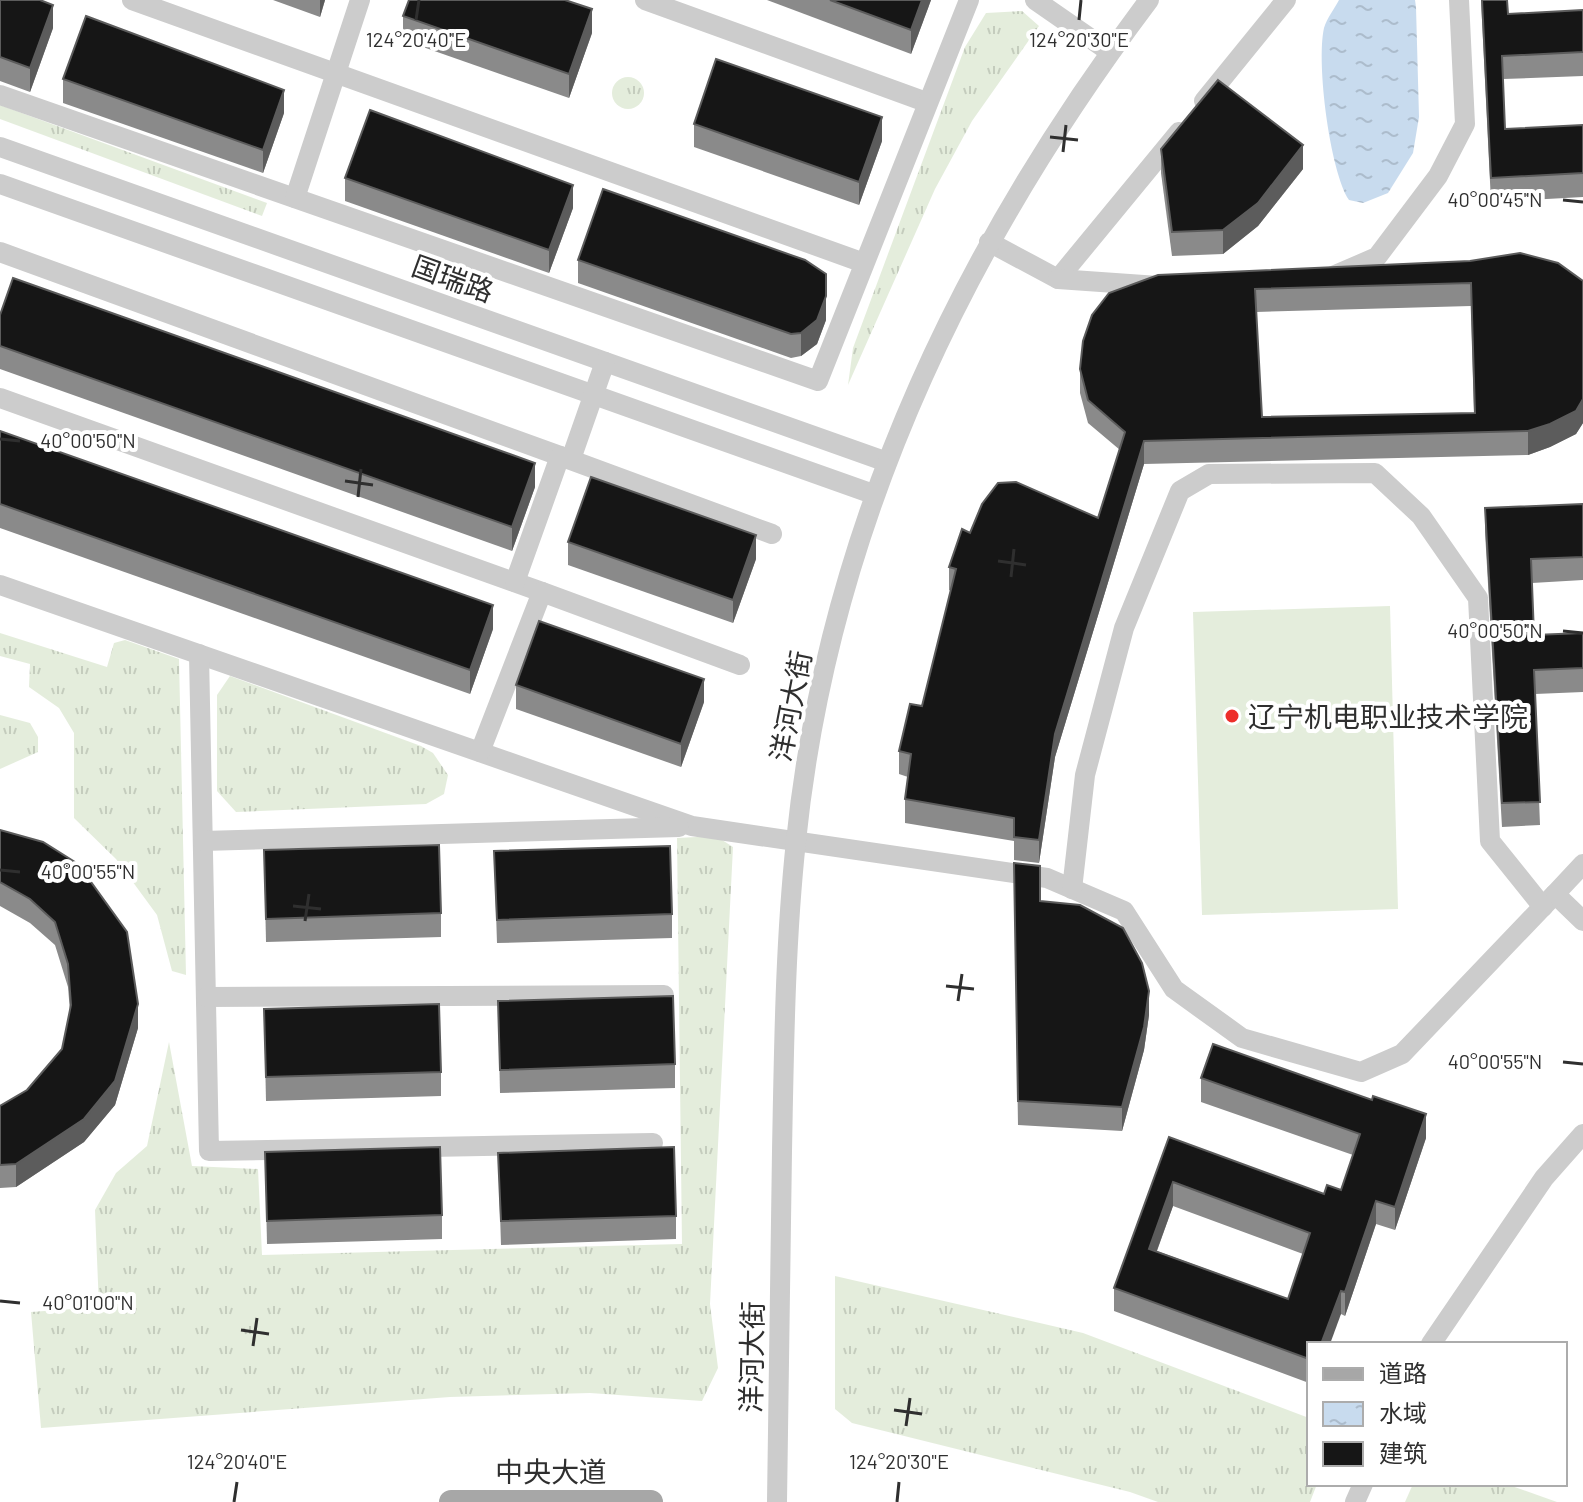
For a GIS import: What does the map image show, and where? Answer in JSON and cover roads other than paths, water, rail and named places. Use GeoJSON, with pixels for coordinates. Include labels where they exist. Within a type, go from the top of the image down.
{"type":"FeatureCollection","features":[{"type":"Feature","properties":{"kind":"main road","name":"中央大道"},"geometry":{"type":"LineString","coordinates":[[451,1502],[651,1502]]}},
{"type":"Feature","properties":{"kind":"street"},"geometry":{"type":"LineString","coordinates":[[132,0],[864,263]]}},
{"type":"Feature","properties":{"kind":"street"},"geometry":{"type":"LineString","coordinates":[[295,198],[360,0]]}},
{"type":"Feature","properties":{"kind":"street"},"geometry":{"type":"LineString","coordinates":[[645,0],[926,102]]}},
{"type":"Feature","properties":{"kind":"street"},"geometry":{"type":"LineString","coordinates":[[0,95],[818,381],[969,0]]}},
{"type":"Feature","properties":{"kind":"street"},"geometry":{"type":"LineString","coordinates":[[1035,0],[1110,52]]}},
{"type":"Feature","properties":{"kind":"street","name":"洋河大街"},"geometry":{"type":"LineString","coordinates":[[777,1502],[785,960],[796,839],[820,692],[873,494],[934,350],[989,242],[1037,160],[1149,0]]}},
{"type":"Feature","properties":{"kind":"street"},"geometry":{"type":"LineString","coordinates":[[1058,279],[1286,0]]}},
{"type":"Feature","properties":{"kind":"street"},"geometry":{"type":"LineString","coordinates":[[1315,279],[1330,278],[1377,257],[1438,176],[1465,124],[1459,0]]}},
{"type":"Feature","properties":{"kind":"street","name":"国瑞路"},"geometry":{"type":"LineString","coordinates":[[0,147],[887,462]]}},
{"type":"Feature","properties":{"kind":"street"},"geometry":{"type":"LineString","coordinates":[[0,184],[873,494]]}},
{"type":"Feature","properties":{"kind":"street"},"geometry":{"type":"LineString","coordinates":[[989,242],[1058,279],[1178,286]]}},
{"type":"Feature","properties":{"kind":"street"},"geometry":{"type":"LineString","coordinates":[[0,252],[772,534]]}},
{"type":"Feature","properties":{"kind":"street"},"geometry":{"type":"LineString","coordinates":[[515,582],[605,362]]}},
{"type":"Feature","properties":{"kind":"street"},"geometry":{"type":"LineString","coordinates":[[0,398],[740,665]]}},
{"type":"Feature","properties":{"kind":"street"},"geometry":{"type":"LineString","coordinates":[[1072,889],[1085,775],[1120,643],[1180,491],[1209,474],[1375,473],[1421,516],[1478,598],[1490,841],[1549,901],[1583,921]]}},
{"type":"Feature","properties":{"kind":"street"},"geometry":{"type":"LineString","coordinates":[[0,585],[692,826]]}},
{"type":"Feature","properties":{"kind":"street"},"geometry":{"type":"LineString","coordinates":[[480,752],[542,592]]}},
{"type":"Feature","properties":{"kind":"street"},"geometry":{"type":"LineString","coordinates":[[199,654],[209,1151],[653,1143]]}},
{"type":"Feature","properties":{"kind":"street"},"geometry":{"type":"LineString","coordinates":[[203,841],[692,826],[1047,878],[1124,911],[1174,989],[1242,1038],[1361,1072],[1402,1054],[1583,864]]}},
{"type":"Feature","properties":{"kind":"street"},"geometry":{"type":"LineString","coordinates":[[206,997],[664,995]]}},
{"type":"Feature","properties":{"kind":"street"},"geometry":{"type":"LineString","coordinates":[[1432,1342],[1544,1178],[1583,1134]]}},
{"type":"Feature","properties":{"kind":"water"},"geometry":{"type":"Polygon","coordinates":[[[1339,0],[1415,0],[1416,7],[1419,117],[1413,153],[1388,193],[1363,203],[1349,200],[1342,186],[1326,116],[1322,44],[1325,24],[1339,0]]]}},
{"type":"Feature","properties":{"kind":"place","name":"辽宁机电职业技术学院"},"geometry":{"type":"Point","coordinates":[1232,716]}}]}
